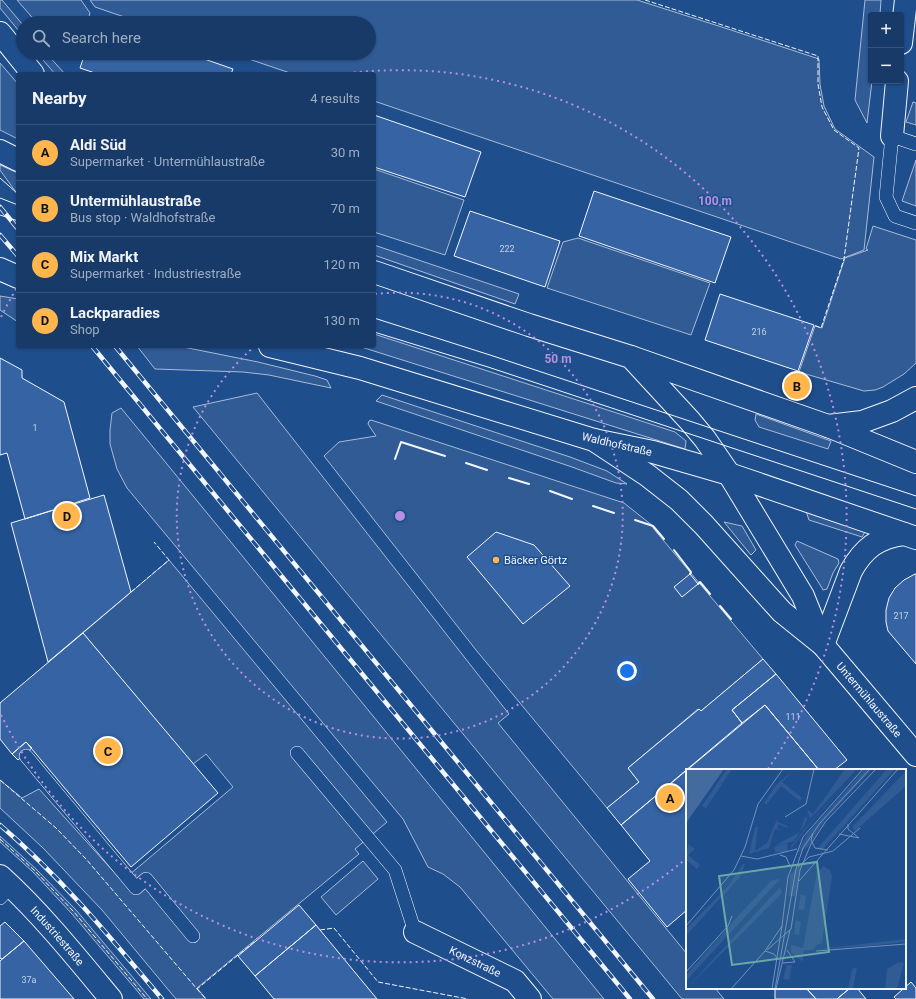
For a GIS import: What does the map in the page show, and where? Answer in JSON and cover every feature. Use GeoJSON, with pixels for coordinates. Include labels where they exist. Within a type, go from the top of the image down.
{"type":"FeatureCollection","features":[{"type":"Feature","properties":{"kind":"main road"},"geometry":{"type":"LineString","coordinates":[[904,17],[906,0]]}},
{"type":"Feature","properties":{"kind":"main road"},"geometry":{"type":"LineString","coordinates":[[0,33],[16,53]]}},
{"type":"Feature","properties":{"kind":"main road"},"geometry":{"type":"LineString","coordinates":[[22,60],[31,72]]}},
{"type":"Feature","properties":{"kind":"main road"},"geometry":{"type":"LineString","coordinates":[[892,136],[897,84]]}},
{"type":"Feature","properties":{"kind":"main road"},"geometry":{"type":"LineString","coordinates":[[0,151],[16,159]]}},
{"type":"Feature","properties":{"kind":"main road"},"geometry":{"type":"LineString","coordinates":[[0,269],[16,275]]}},
{"type":"Feature","properties":{"kind":"main road"},"geometry":{"type":"LineString","coordinates":[[377,275],[631,357],[828,426],[916,462]]}},
{"type":"Feature","properties":{"kind":"main road","name":"Waldhofstraße"},"geometry":{"type":"LineString","coordinates":[[289,348],[317,351],[367,370],[594,440],[652,452],[729,474],[910,536]]}},
{"type":"Feature","properties":{"kind":"main road","name":"Untermühlaustraße"},"geometry":{"type":"LineString","coordinates":[[631,357],[705,438],[729,474],[803,596],[823,644]]}},
{"type":"Feature","properties":{"kind":"main road"},"geometry":{"type":"LineString","coordinates":[[828,426],[862,422],[892,411],[916,398]]}},
{"type":"Feature","properties":{"kind":"main road","name":"Untermühlaustraße"},"geometry":{"type":"LineString","coordinates":[[594,440],[647,475],[679,500],[704,525],[782,612],[823,644],[916,755]]}},
{"type":"Feature","properties":{"kind":"main road"},"geometry":{"type":"LineString","coordinates":[[823,644],[851,571],[857,560],[874,544],[884,538],[910,536]]}},
{"type":"Feature","properties":{"kind":"main road","name":"Industriestraße"},"geometry":{"type":"LineString","coordinates":[[4,887],[68,947],[112,999]]}},
{"type":"Feature","properties":{"kind":"main road","name":"Konzstraße"},"geometry":{"type":"LineString","coordinates":[[415,932],[515,981],[530,999]]}},
{"type":"Feature","properties":{"kind":"lane"},"geometry":{"type":"LineString","coordinates":[[916,144],[892,136],[886,197],[895,216],[916,223]]}},
{"type":"Feature","properties":{"kind":"lane"},"geometry":{"type":"LineString","coordinates":[[297,753],[395,870],[415,932]]}},
{"type":"Feature","properties":{"kind":"lane"},"geometry":{"type":"LineString","coordinates":[[26,756],[136,888],[146,879],[193,936]]}},
{"type":"Feature","properties":{"kind":"shaded area"},"geometry":{"type":"Polygon","coordinates":[[[0,0],[2,0],[16,17],[16,27],[0,8],[0,0]]]}},
{"type":"Feature","properties":{"kind":"shaded area"},"geometry":{"type":"Polygon","coordinates":[[[17,0],[81,0],[90,13],[89,16],[31,16],[17,0]]]}},
{"type":"Feature","properties":{"kind":"shaded area"},"geometry":{"type":"Polygon","coordinates":[[[90,0],[637,0],[819,59],[820,84],[824,106],[835,129],[874,157],[864,250],[841,259],[376,102],[376,72],[287,72],[252,60],[376,60],[376,16],[121,16],[95,7],[90,0]]]}},
{"type":"Feature","properties":{"kind":"shaded area"},"geometry":{"type":"Polygon","coordinates":[[[865,0],[881,0],[880,12],[868,12],[868,84],[872,84],[867,123],[855,100],[865,0]]]}},
{"type":"Feature","properties":{"kind":"shaded area"},"geometry":{"type":"Polygon","coordinates":[[[43,60],[52,60],[63,72],[53,72],[43,60]]]}},
{"type":"Feature","properties":{"kind":"shaded area"},"geometry":{"type":"Polygon","coordinates":[[[0,63],[16,82],[16,138],[0,130],[0,63]]]}},
{"type":"Feature","properties":{"kind":"shaded area"},"geometry":{"type":"Polygon","coordinates":[[[913,102],[916,103],[916,125],[906,122],[913,102]]]}},
{"type":"Feature","properties":{"kind":"shaded area"},"geometry":{"type":"Polygon","coordinates":[[[916,160],[916,206],[902,201],[916,160]]]}},
{"type":"Feature","properties":{"kind":"shaded area"},"geometry":{"type":"Polygon","coordinates":[[[0,165],[16,172],[16,192],[0,170],[0,165]]]}},
{"type":"Feature","properties":{"kind":"shaded area"},"geometry":{"type":"Polygon","coordinates":[[[376,170],[464,200],[445,255],[376,233],[376,170]]]}},
{"type":"Feature","properties":{"kind":"shaded area"},"geometry":{"type":"Polygon","coordinates":[[[873,226],[916,240],[916,363],[904,374],[883,387],[875,390],[864,391],[799,372],[815,326],[822,328],[845,258],[868,250],[866,249],[873,226]]]}},
{"type":"Feature","properties":{"kind":"shaded area"},"geometry":{"type":"Polygon","coordinates":[[[578,238],[710,283],[691,335],[547,288],[563,242],[578,238]]]}},
{"type":"Feature","properties":{"kind":"shaded area"},"geometry":{"type":"Polygon","coordinates":[[[376,246],[519,294],[515,304],[376,256],[376,246]]]}},
{"type":"Feature","properties":{"kind":"shaded area"},"geometry":{"type":"Polygon","coordinates":[[[0,296],[16,299],[16,321],[0,310],[0,296]]]}},
{"type":"Feature","properties":{"kind":"shaded area"},"geometry":{"type":"Polygon","coordinates":[[[376,335],[675,432],[686,441],[685,449],[364,348],[376,348],[376,335]]]}},
{"type":"Feature","properties":{"kind":"shaded area"},"geometry":{"type":"Polygon","coordinates":[[[139,348],[188,348],[258,362],[327,380],[331,388],[269,375],[243,372],[155,369],[139,348]]]}},
{"type":"Feature","properties":{"kind":"shaded area"},"geometry":{"type":"Polygon","coordinates":[[[257,393],[509,714],[498,723],[686,953],[686,989],[716,989],[724,999],[682,999],[193,407],[257,393]]]}},
{"type":"Feature","properties":{"kind":"shaded area"},"geometry":{"type":"Polygon","coordinates":[[[382,395],[570,457],[607,471],[627,484],[616,483],[376,401],[382,395]]]}},
{"type":"Feature","properties":{"kind":"shaded area"},"geometry":{"type":"Polygon","coordinates":[[[121,408],[604,999],[553,999],[460,887],[443,874],[428,867],[403,819],[127,488],[117,469],[110,444],[112,413],[121,408]]]}},
{"type":"Feature","properties":{"kind":"shaded area"},"geometry":{"type":"Polygon","coordinates":[[[756,414],[831,441],[828,449],[759,427],[755,420],[756,414]]]}},
{"type":"Feature","properties":{"kind":"shaded area"},"geometry":{"type":"Polygon","coordinates":[[[371,420],[624,503],[653,526],[653,528],[763,659],[701,711],[698,709],[628,768],[639,782],[607,808],[476,650],[324,456],[339,442],[376,436],[368,424],[371,420]]]}},
{"type":"Feature","properties":{"kind":"shaded area"},"geometry":{"type":"Polygon","coordinates":[[[805,508],[865,532],[862,537],[809,520],[805,508]]]}},
{"type":"Feature","properties":{"kind":"shaded area"},"geometry":{"type":"Polygon","coordinates":[[[724,522],[742,526],[756,550],[751,555],[724,522]]]}},
{"type":"Feature","properties":{"kind":"shaded area"},"geometry":{"type":"Polygon","coordinates":[[[797,541],[838,559],[839,563],[833,573],[827,589],[823,590],[795,545],[797,541]]]}},
{"type":"Feature","properties":{"kind":"shaded area"},"geometry":{"type":"Polygon","coordinates":[[[169,560],[387,822],[355,849],[359,854],[197,988],[206,999],[176,999],[102,910],[43,848],[0,808],[0,780],[22,798],[39,789],[122,881],[233,787],[206,754],[193,764],[83,633],[169,560]]]}},
{"type":"Feature","properties":{"kind":"shaded area"},"geometry":{"type":"Polygon","coordinates":[[[0,836],[36,869],[76,910],[151,999],[144,999],[72,914],[33,872],[0,842],[0,836]]]}},
{"type":"Feature","properties":{"kind":"shaded area"},"geometry":{"type":"Polygon","coordinates":[[[363,861],[378,879],[336,915],[321,897],[363,861]]]}},
{"type":"Feature","properties":{"kind":"building"},"geometry":{"type":"Polygon","coordinates":[[[83,60],[207,60],[233,69],[232,72],[92,72],[80,68],[83,60]]]}},
{"type":"Feature","properties":{"kind":"building"},"geometry":{"type":"Polygon","coordinates":[[[376,116],[481,152],[465,197],[376,168],[376,116]]]}},
{"type":"Feature","properties":{"kind":"building"},"geometry":{"type":"Polygon","coordinates":[[[594,191],[731,237],[715,283],[579,236],[594,191]]]}},
{"type":"Feature","properties":{"kind":"building"},"geometry":{"type":"Polygon","coordinates":[[[470,211],[560,241],[545,287],[454,256],[470,211]]]}},
{"type":"Feature","properties":{"kind":"building"},"geometry":{"type":"Polygon","coordinates":[[[720,294],[814,325],[798,371],[705,340],[720,294]]]}},
{"type":"Feature","properties":{"kind":"building"},"geometry":{"type":"Polygon","coordinates":[[[0,358],[22,370],[22,378],[64,402],[90,498],[25,519],[7,453],[0,455],[0,358]]]}},
{"type":"Feature","properties":{"kind":"building"},"geometry":{"type":"Polygon","coordinates":[[[104,495],[131,592],[48,662],[11,523],[104,495]]]}},
{"type":"Feature","properties":{"kind":"building"},"geometry":{"type":"Polygon","coordinates":[[[496,532],[534,545],[570,586],[523,624],[467,557],[496,532]]]}},
{"type":"Feature","properties":{"kind":"building"},"geometry":{"type":"Polygon","coordinates":[[[690,574],[698,584],[682,597],[674,587],[690,574]]]}},
{"type":"Feature","properties":{"kind":"building"},"geometry":{"type":"Polygon","coordinates":[[[915,574],[916,664],[888,631],[886,622],[886,610],[889,598],[895,588],[904,580],[915,574]]]}},
{"type":"Feature","properties":{"kind":"building"},"geometry":{"type":"Polygon","coordinates":[[[83,633],[218,793],[131,867],[26,742],[12,754],[0,739],[0,703],[83,633]]]}},
{"type":"Feature","properties":{"kind":"building"},"geometry":{"type":"Polygon","coordinates":[[[763,659],[776,674],[732,710],[742,723],[621,825],[607,808],[639,782],[628,768],[699,709],[701,711],[763,659]]]}},
{"type":"Feature","properties":{"kind":"building"},"geometry":{"type":"Polygon","coordinates":[[[776,674],[847,760],[835,769],[818,769],[765,705],[742,723],[732,710],[776,674]]]}},
{"type":"Feature","properties":{"kind":"building"},"geometry":{"type":"Polygon","coordinates":[[[765,705],[818,769],[688,769],[765,705]]]}},
{"type":"Feature","properties":{"kind":"building"},"geometry":{"type":"Polygon","coordinates":[[[26,742],[32,748],[18,760],[12,754],[26,742]]]}},
{"type":"Feature","properties":{"kind":"building"},"geometry":{"type":"Polygon","coordinates":[[[686,771],[686,911],[667,927],[628,879],[650,861],[621,825],[686,771]]]}},
{"type":"Feature","properties":{"kind":"building"},"geometry":{"type":"Polygon","coordinates":[[[299,905],[316,925],[255,976],[238,956],[299,905]]]}},
{"type":"Feature","properties":{"kind":"building"},"geometry":{"type":"Polygon","coordinates":[[[5,922],[24,941],[2,959],[0,958],[0,926],[5,922]]]}},
{"type":"Feature","properties":{"kind":"building"},"geometry":{"type":"Polygon","coordinates":[[[316,925],[377,999],[274,999],[255,976],[316,925]]]}},
{"type":"Feature","properties":{"kind":"building"},"geometry":{"type":"Polygon","coordinates":[[[24,941],[74,999],[0,999],[0,961],[24,941]]]}},
{"type":"Feature","properties":{"kind":"building"},"geometry":{"type":"Polygon","coordinates":[[[911,982],[916,988],[916,999],[896,999],[894,997],[903,989],[906,989],[906,986],[911,982]]]}},
{"type":"Feature","properties":{"kind":"building"},"geometry":{"type":"Polygon","coordinates":[[[775,989],[807,989],[816,999],[775,999],[775,989]]]}},
{"type":"Feature","properties":{"kind":"building"},"geometry":{"type":"Polygon","coordinates":[[[807,989],[849,989],[837,999],[816,999],[807,989]]]}},
{"type":"Feature","properties":{"kind":"building"},"geometry":{"type":"Polygon","coordinates":[[[849,989],[858,989],[866,999],[837,999],[849,989]]]}},
{"type":"Feature","properties":{"kind":"tram line"},"geometry":{"type":"LineString","coordinates":[[0,178],[16,192]]}},
{"type":"Feature","properties":{"kind":"tram line"},"geometry":{"type":"LineString","coordinates":[[0,198],[16,204]]}},
{"type":"Feature","properties":{"kind":"tram line"},"geometry":{"type":"LineString","coordinates":[[0,215],[16,220]]}},
{"type":"Feature","properties":{"kind":"tram line"},"geometry":{"type":"LineString","coordinates":[[376,319],[916,496]]}},
{"type":"Feature","properties":{"kind":"tram line"},"geometry":{"type":"LineString","coordinates":[[376,333],[488,367],[916,509]]}},
{"type":"Feature","properties":{"kind":"railway"},"geometry":{"type":"LineString","coordinates":[[0,207],[16,227]]}},
{"type":"Feature","properties":{"kind":"railway"},"geometry":{"type":"LineString","coordinates":[[0,235],[16,254]]}},
{"type":"Feature","properties":{"kind":"railway"},"geometry":{"type":"LineString","coordinates":[[94,348],[630,999]]}},
{"type":"Feature","properties":{"kind":"railway"},"geometry":{"type":"LineString","coordinates":[[117,348],[653,999]]}},
{"type":"Feature","properties":{"kind":"railway"},"geometry":{"type":"LineString","coordinates":[[0,825],[23,845],[65,887],[162,999]]}},
{"type":"Feature","properties":{"kind":"fence"},"geometry":{"type":"LineString","coordinates":[[645,0],[818,56],[818,84],[822,107],[834,130],[859,148],[844,259],[821,328],[814,325]]}},
{"type":"Feature","properties":{"kind":"fence"},"geometry":{"type":"LineString","coordinates":[[131,592],[169,560],[154,542]]}},
{"type":"Feature","properties":{"kind":"fence"},"geometry":{"type":"LineString","coordinates":[[0,780],[56,828],[86,859],[197,989],[255,941]]}},
{"type":"Feature","properties":{"kind":"fence"},"geometry":{"type":"LineString","coordinates":[[0,839],[35,871],[74,912],[147,999]]}},
{"type":"Feature","properties":{"kind":"fence"},"geometry":{"type":"LineString","coordinates":[[320,930],[334,928],[378,982],[468,999]]}},
{"type":"Feature","properties":{"kind":"fence"},"geometry":{"type":"LineString","coordinates":[[197,989],[206,999]]}},
{"type":"Feature","properties":{"kind":"wall"},"geometry":{"type":"LineString","coordinates":[[395,459],[401,442],[445,456]]}},
{"type":"Feature","properties":{"kind":"wall"},"geometry":{"type":"LineString","coordinates":[[466,463],[487,470]]}},
{"type":"Feature","properties":{"kind":"wall"},"geometry":{"type":"LineString","coordinates":[[509,478],[529,484]]}},
{"type":"Feature","properties":{"kind":"wall"},"geometry":{"type":"LineString","coordinates":[[550,491],[572,499]]}},
{"type":"Feature","properties":{"kind":"wall"},"geometry":{"type":"LineString","coordinates":[[593,506],[614,513]]}},
{"type":"Feature","properties":{"kind":"wall"},"geometry":{"type":"LineString","coordinates":[[635,520],[653,526],[664,539]]}},
{"type":"Feature","properties":{"kind":"wall"},"geometry":{"type":"LineString","coordinates":[[674,550],[691,572],[690,574]]}},
{"type":"Feature","properties":{"kind":"wall"},"geometry":{"type":"LineString","coordinates":[[698,584],[700,582],[710,594]]}},
{"type":"Feature","properties":{"kind":"wall"},"geometry":{"type":"LineString","coordinates":[[720,606],[731,619]]}},
{"type":"Feature","properties":{"kind":"place","name":"Untermühlaustraße"},"geometry":{"type":"Point","coordinates":[797,386]}},
{"type":"Feature","properties":{"kind":"place","name":"Lackparadies"},"geometry":{"type":"Point","coordinates":[67,516]}},
{"type":"Feature","properties":{"kind":"place","name":"Bäcker Görtz"},"geometry":{"type":"Point","coordinates":[496,560]}},
{"type":"Feature","properties":{"kind":"place","name":"Mix Markt"},"geometry":{"type":"Point","coordinates":[108,751]}},
{"type":"Feature","properties":{"kind":"place","name":"Aldi Süd"},"geometry":{"type":"Point","coordinates":[670,798]}}]}
